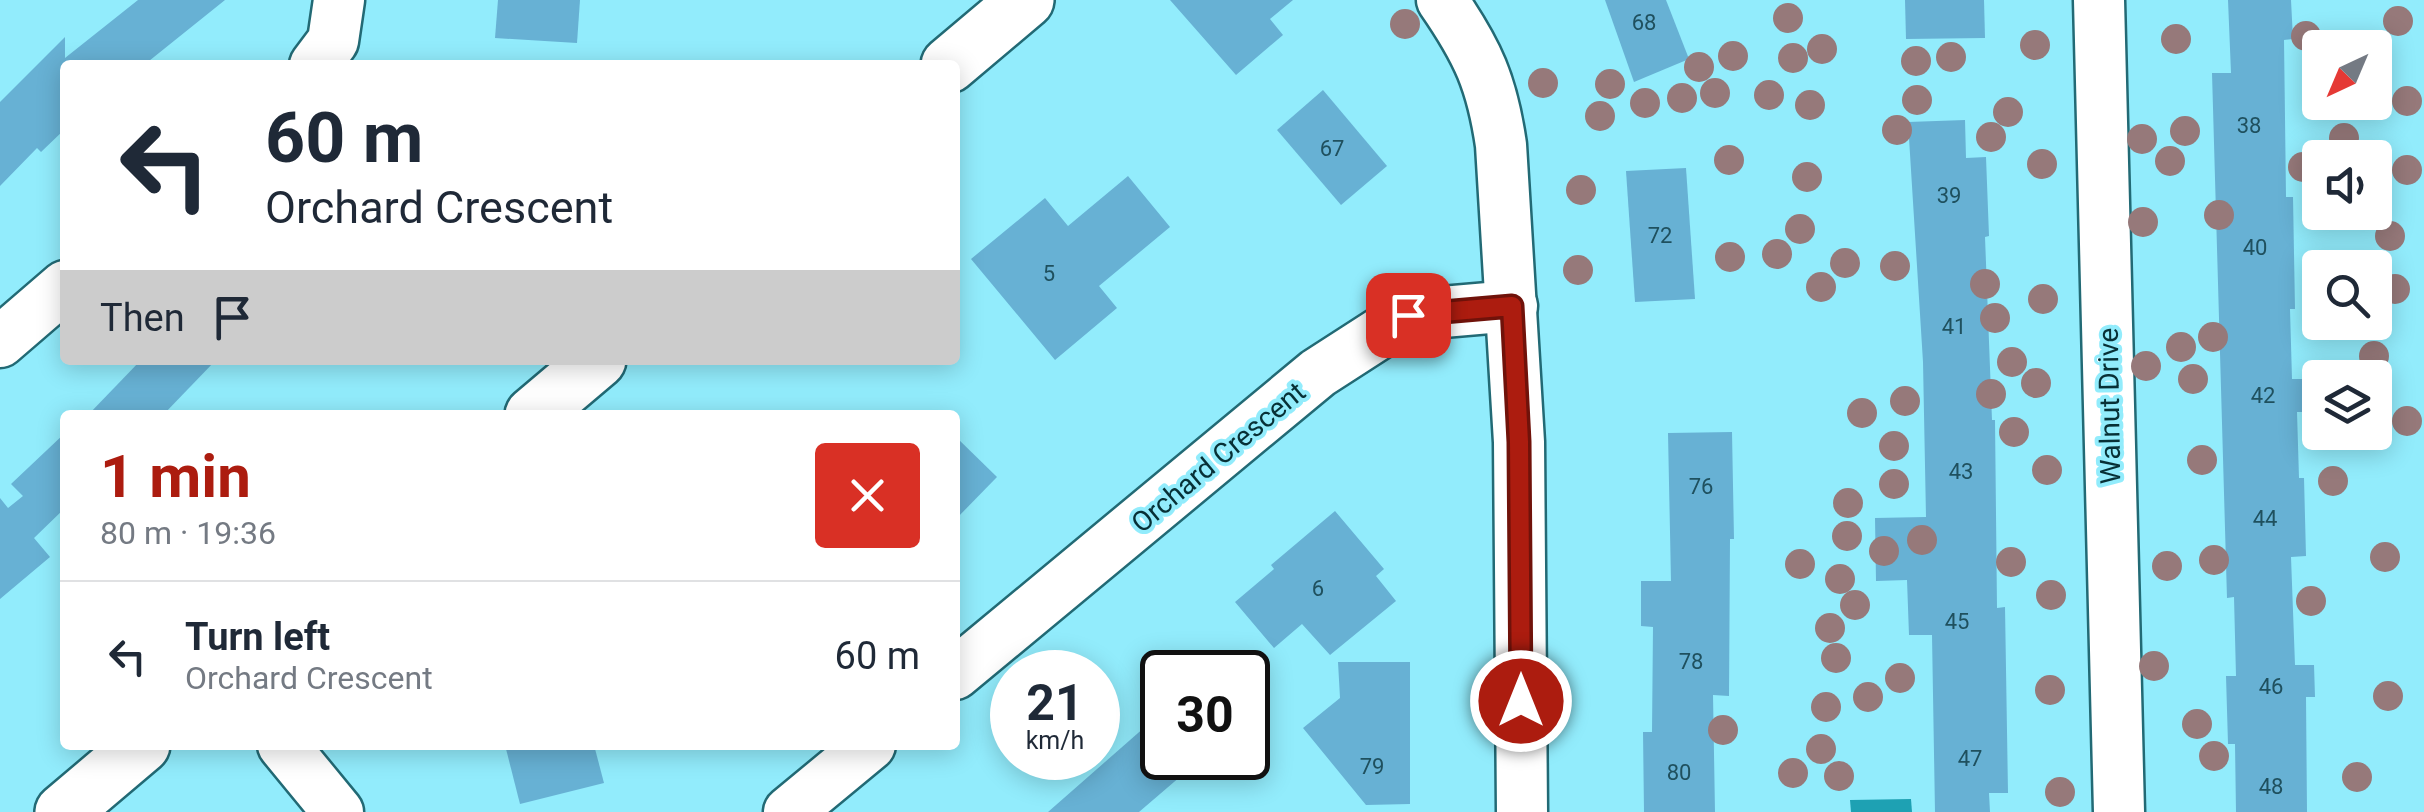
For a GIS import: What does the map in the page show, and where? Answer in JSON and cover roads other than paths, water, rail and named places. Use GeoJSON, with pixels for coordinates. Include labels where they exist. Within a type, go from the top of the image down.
{"type":"FeatureCollection","features":[{"type":"Feature","properties":{"kind":"main road"},"geometry":{"type":"LineString","coordinates":[[955,60],[1026,0]]}},
{"type":"Feature","properties":{"kind":"main road"},"geometry":{"type":"LineString","coordinates":[[539,410],[592,365]]}},
{"type":"Feature","properties":{"kind":"main road"},"geometry":{"type":"LineString","coordinates":[[63,812],[136,750]]}},
{"type":"Feature","properties":{"kind":"street"},"geometry":{"type":"LineString","coordinates":[[319,60],[333,42],[338,0]]}},
{"type":"Feature","properties":{"kind":"street"},"geometry":{"type":"LineString","coordinates":[[1442,0],[1484,67],[1495,103],[1519,442],[1522,812]]}},
{"type":"Feature","properties":{"kind":"street","name":"Walnut Drive"},"geometry":{"type":"LineString","coordinates":[[2100,0],[2119,812]]}},
{"type":"Feature","properties":{"kind":"street"},"geometry":{"type":"LineString","coordinates":[[0,342],[60,290]]}},
{"type":"Feature","properties":{"kind":"street","name":"Orchard Crescent"},"geometry":{"type":"LineString","coordinates":[[960,670],[1318,374],[1408,315],[1512,306]]}},
{"type":"Feature","properties":{"kind":"street"},"geometry":{"type":"LineString","coordinates":[[287,750],[338,812]]}},
{"type":"Feature","properties":{"kind":"street"},"geometry":{"type":"LineString","coordinates":[[789,812],[864,750]]}},
{"type":"Feature","properties":{"kind":"water"},"geometry":{"type":"Polygon","coordinates":[[[1911,799],[1912,812],[1851,812],[1850,800],[1911,799]]]}}]}
